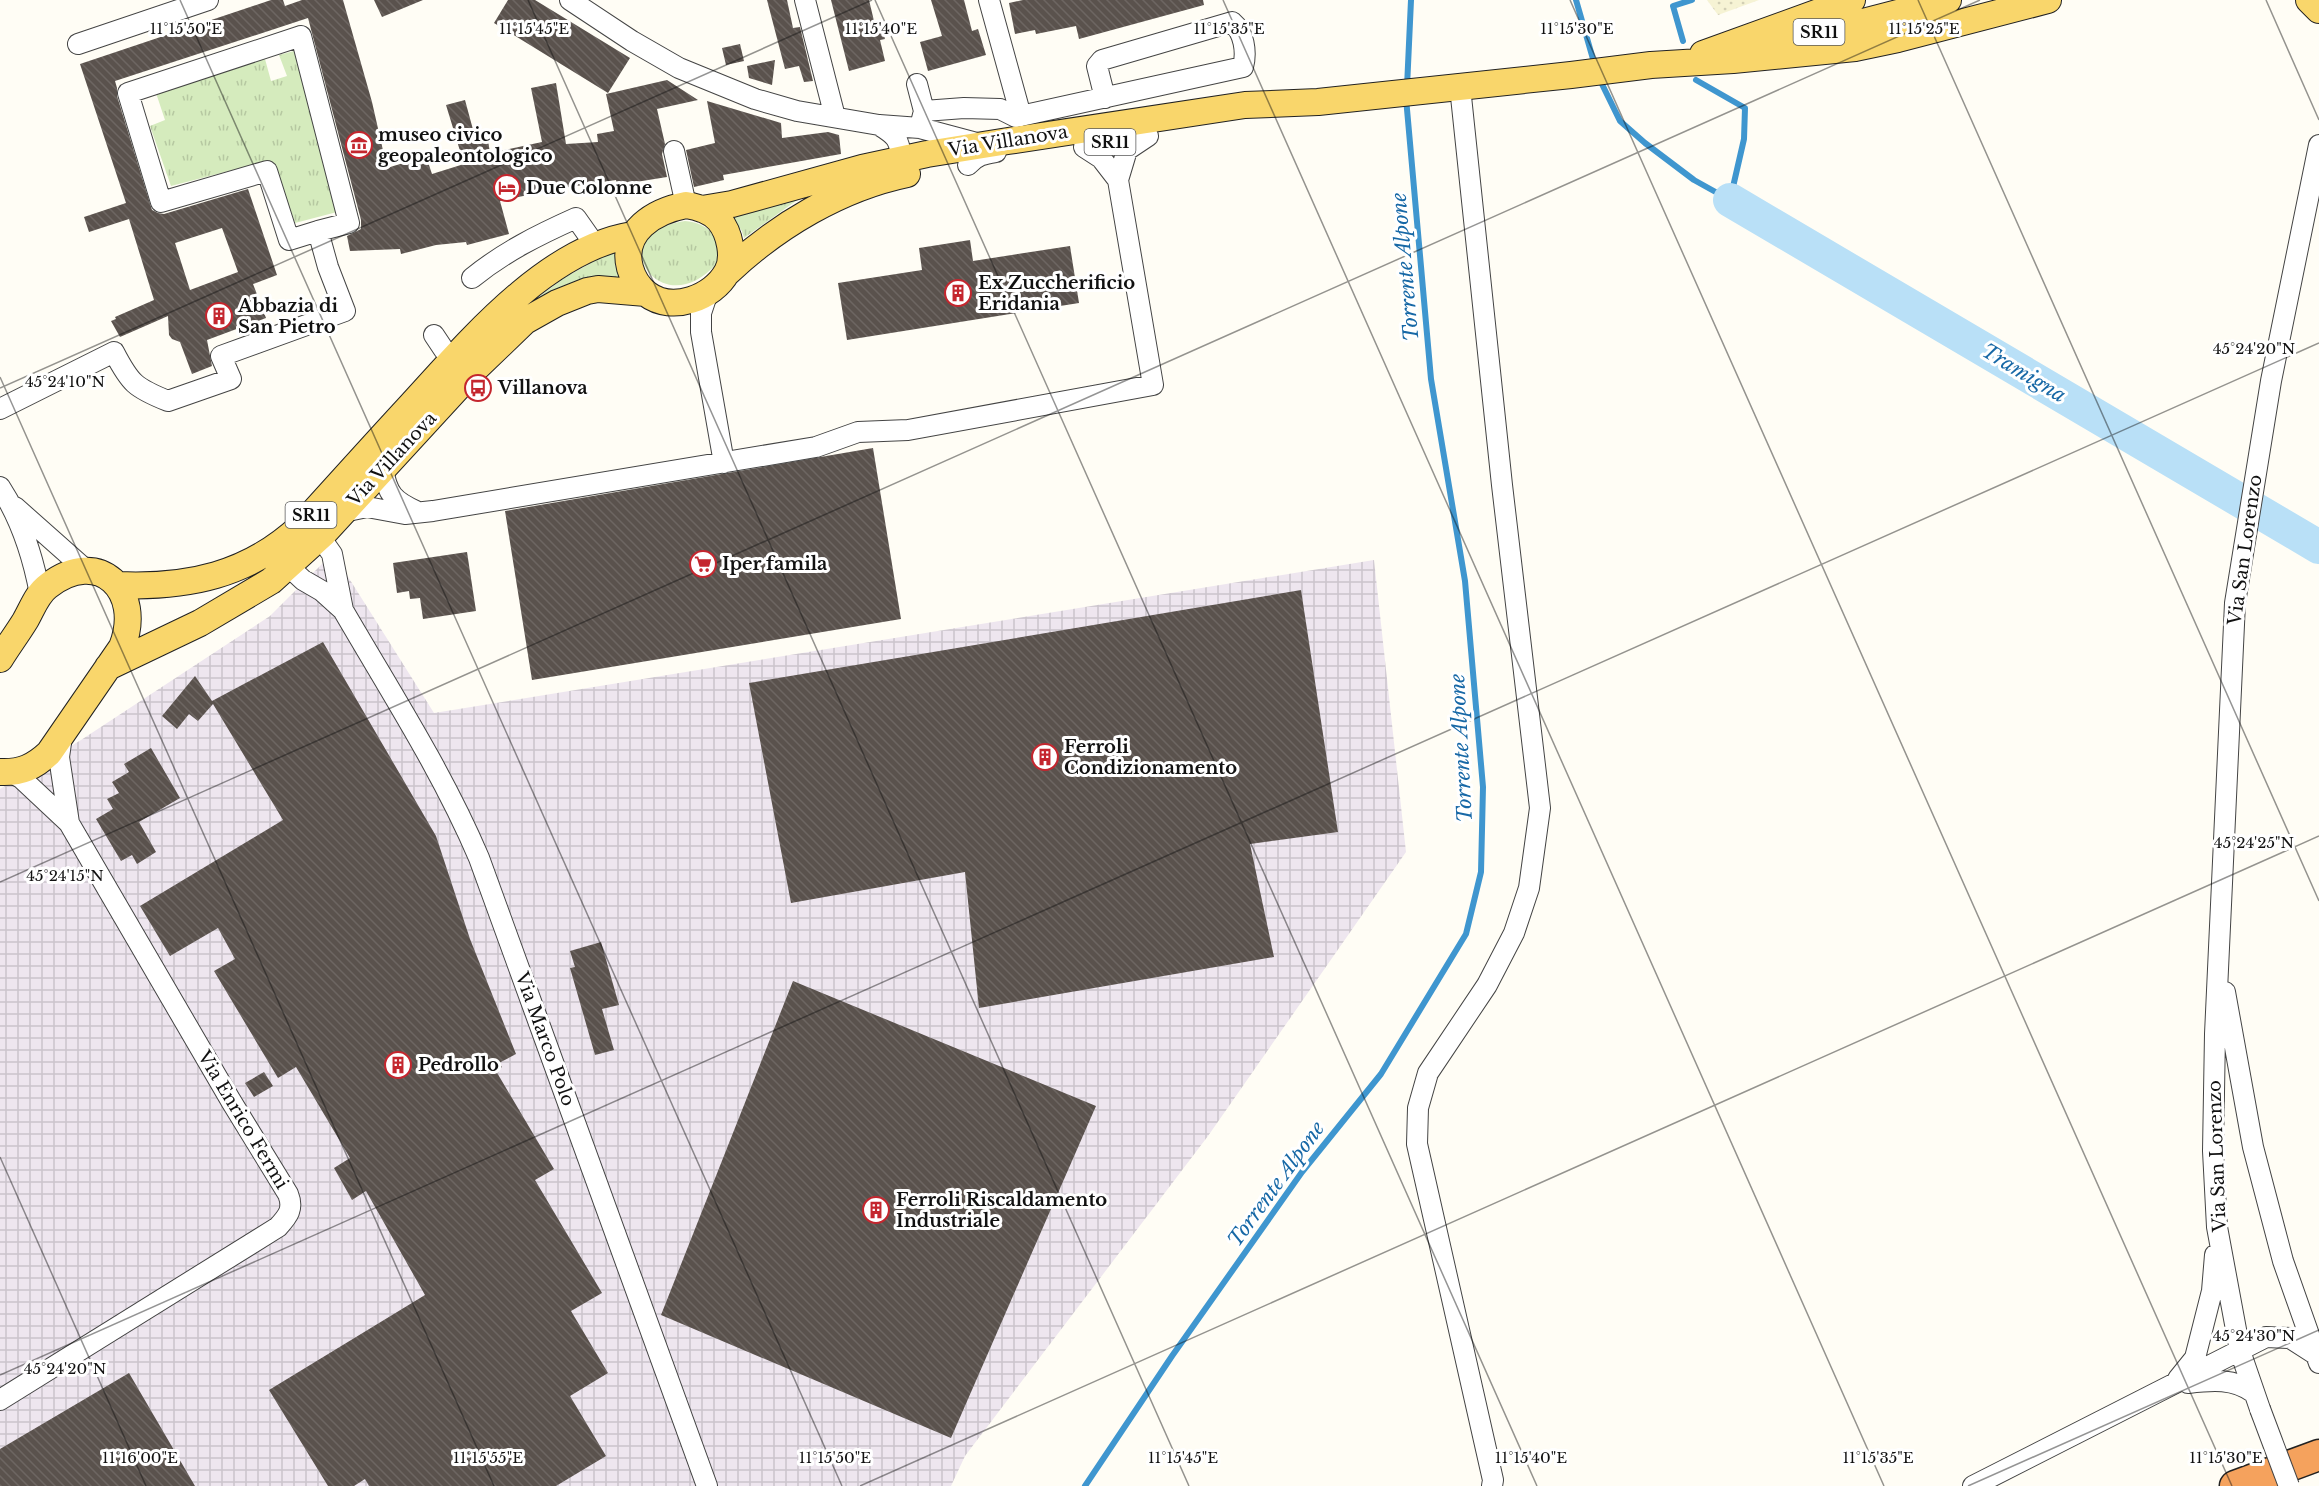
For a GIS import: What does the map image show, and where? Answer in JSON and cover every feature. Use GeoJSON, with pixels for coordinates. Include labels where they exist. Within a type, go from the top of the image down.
{"type":"FeatureCollection","features":[{"type":"Feature","properties":{"kind":"highway"},"geometry":{"type":"LineString","coordinates":[[2235,1486],[2319,1455]]}},
{"type":"Feature","properties":{"kind":"main road"},"geometry":{"type":"LineString","coordinates":[[1702,55],[1852,0]]}},
{"type":"Feature","properties":{"kind":"main road"},"geometry":{"type":"LineString","coordinates":[[1651,64],[1733,60],[1855,48],[2048,0]]}},
{"type":"Feature","properties":{"kind":"main road","name":"SR11"},"geometry":{"type":"LineString","coordinates":[[1460,87],[1571,75],[1702,55],[1832,30],[1941,2]]}},
{"type":"Feature","properties":{"kind":"main road","name":"Via Villanova"},"geometry":{"type":"LineString","coordinates":[[728,272],[757,245],[816,209],[868,185],[975,155],[1018,124],[1245,105],[1318,102],[1460,87]]}},
{"type":"Feature","properties":{"kind":"main road","name":"Via Villanova"},"geometry":{"type":"LineString","coordinates":[[694,207],[732,204],[837,174],[902,160],[1084,147],[1248,121],[1318,102]]}},
{"type":"Feature","properties":{"kind":"main road","name":"SR11"},"geometry":{"type":"LineString","coordinates":[[632,235],[650,219],[676,207],[694,207]]}},
{"type":"Feature","properties":{"kind":"main road"},"geometry":{"type":"LineString","coordinates":[[694,207],[719,220],[724,228],[730,243],[732,258],[728,272]]}},
{"type":"Feature","properties":{"kind":"main road","name":"Via Villanova"},"geometry":{"type":"LineString","coordinates":[[118,585],[162,586],[212,577],[259,558],[273,549],[300,527],[454,358],[519,294],[595,245],[613,238],[632,235]]}},
{"type":"Feature","properties":{"kind":"main road"},"geometry":{"type":"LineString","coordinates":[[632,235],[628,246],[628,260],[635,281],[646,293]]}},
{"type":"Feature","properties":{"kind":"main road","name":"SR11"},"geometry":{"type":"LineString","coordinates":[[646,293],[654,298],[675,302],[692,300],[708,292],[728,272]]}},
{"type":"Feature","properties":{"kind":"main road","name":"Via Villanova"},"geometry":{"type":"LineString","coordinates":[[108,667],[200,623],[254,592],[289,567],[320,537],[472,372],[525,321],[557,303],[587,291],[607,289],[646,293]]}},
{"type":"Feature","properties":{"kind":"main road"},"geometry":{"type":"LineString","coordinates":[[0,659],[40,594],[58,579],[70,573],[86,570],[104,575],[118,585],[125,597],[128,629],[122,647],[62,736],[37,764],[24,770],[5,772]]}},
{"type":"Feature","properties":{"kind":"street"},"geometry":{"type":"LineString","coordinates":[[78,44],[208,0]]}},
{"type":"Feature","properties":{"kind":"street"},"geometry":{"type":"LineString","coordinates":[[570,0],[632,41],[679,68],[755,99],[797,111],[879,126],[894,134],[899,141],[902,160]]}},
{"type":"Feature","properties":{"kind":"street"},"geometry":{"type":"LineString","coordinates":[[805,0],[835,117]]}},
{"type":"Feature","properties":{"kind":"street"},"geometry":{"type":"LineString","coordinates":[[989,0],[1018,124]]}},
{"type":"Feature","properties":{"kind":"street"},"geometry":{"type":"LineString","coordinates":[[1018,124],[1105,98],[1243,67],[1246,57],[1239,28],[1232,22],[1102,60],[1097,66],[1105,98]]}},
{"type":"Feature","properties":{"kind":"street"},"geometry":{"type":"LineString","coordinates":[[301,36],[349,223],[318,231],[289,240],[267,171],[161,202],[128,93],[301,36]]}},
{"type":"Feature","properties":{"kind":"street"},"geometry":{"type":"LineString","coordinates":[[917,84],[922,120],[975,155]]}},
{"type":"Feature","properties":{"kind":"street"},"geometry":{"type":"LineString","coordinates":[[1460,87],[1500,473],[1540,808],[1529,888],[1514,933],[1487,985],[1428,1073],[1418,1107],[1417,1144],[1490,1468],[1492,1486]]}},
{"type":"Feature","properties":{"kind":"street"},"geometry":{"type":"LineString","coordinates":[[879,126],[922,120],[964,108],[1000,110],[1018,124]]}},
{"type":"Feature","properties":{"kind":"street"},"geometry":{"type":"LineString","coordinates":[[343,512],[367,507],[405,514],[421,513],[816,447],[845,435],[869,430],[908,430],[1153,385],[1118,180],[1127,150],[1148,136]]}},
{"type":"Feature","properties":{"kind":"street"},"geometry":{"type":"LineString","coordinates":[[1084,147],[1101,159],[1118,180]]}},
{"type":"Feature","properties":{"kind":"street"},"geometry":{"type":"LineString","coordinates":[[674,151],[694,207]]}},
{"type":"Feature","properties":{"kind":"street","name":"Via San Lorenzo"},"geometry":{"type":"LineString","coordinates":[[2289,1486],[2240,1351],[2217,1227],[2213,1151],[2235,603],[2271,381],[2318,156]]}},
{"type":"Feature","properties":{"kind":"street"},"geometry":{"type":"LineString","coordinates":[[472,278],[498,257],[576,218],[595,245]]}},
{"type":"Feature","properties":{"kind":"street"},"geometry":{"type":"LineString","coordinates":[[0,409],[114,352],[127,377],[142,391],[168,401],[231,379],[221,356],[345,311],[328,267],[318,231]]}},
{"type":"Feature","properties":{"kind":"street"},"geometry":{"type":"LineString","coordinates":[[708,292],[701,313],[701,332],[724,463]]}},
{"type":"Feature","properties":{"kind":"street"},"geometry":{"type":"LineString","coordinates":[[675,302],[690,314],[701,332]]}},
{"type":"Feature","properties":{"kind":"street"},"geometry":{"type":"LineString","coordinates":[[434,335],[444,350],[454,358]]}},
{"type":"Feature","properties":{"kind":"street"},"geometry":{"type":"LineString","coordinates":[[383,469],[386,487],[396,501],[421,513]]}},
{"type":"Feature","properties":{"kind":"street"},"geometry":{"type":"LineString","coordinates":[[5,495],[86,570]]}},
{"type":"Feature","properties":{"kind":"street"},"geometry":{"type":"LineString","coordinates":[[5,495],[32,558],[40,594]]}},
{"type":"Feature","properties":{"kind":"street","name":"Via Marco Polo"},"geometry":{"type":"LineString","coordinates":[[320,537],[332,554],[343,610]]}},
{"type":"Feature","properties":{"kind":"street","name":"Via Marco Polo"},"geometry":{"type":"LineString","coordinates":[[289,567],[343,610],[449,794],[479,858],[707,1486]]}},
{"type":"Feature","properties":{"kind":"street","name":"Via Enrico Fermi"},"geometry":{"type":"LineString","coordinates":[[62,736],[59,758],[69,823]]}},
{"type":"Feature","properties":{"kind":"street","name":"Via Enrico Fermi"},"geometry":{"type":"LineString","coordinates":[[0,1400],[278,1227],[291,1210],[288,1194],[231,1101],[69,823],[21,778],[5,772]]}},
{"type":"Feature","properties":{"kind":"street","name":"Via San Lorenzo"},"geometry":{"type":"LineString","coordinates":[[2219,960],[2253,1147],[2283,1261],[2317,1359]]}},
{"type":"Feature","properties":{"kind":"street"},"geometry":{"type":"LineString","coordinates":[[2172,1386],[2195,1358],[2205,1323],[2212,1291],[2217,1227]]}},
{"type":"Feature","properties":{"kind":"street"},"geometry":{"type":"LineString","coordinates":[[1973,1486],[2266,1337],[2290,1338],[2317,1359]]}},
{"type":"Feature","properties":{"kind":"street"},"geometry":{"type":"LineString","coordinates":[[2172,1386],[2217,1380],[2244,1386],[2257,1401]]}},
{"type":"Feature","properties":{"kind":"shaded area"},"geometry":{"type":"Polygon","coordinates":[[[1707,0],[1759,0],[1718,15],[1707,0]]]}},
{"type":"Feature","properties":{"kind":"shaded area"},"geometry":{"type":"Polygon","coordinates":[[[333,553],[434,713],[1374,560],[1406,852],[1208,1136],[965,1456],[951,1486],[0,1486],[0,789],[81,740],[270,616],[333,553]]]}},
{"type":"Feature","properties":{"kind":"green space"},"geometry":{"type":"Polygon","coordinates":[[[294,51],[337,212],[295,223],[274,164],[264,162],[171,186],[150,126],[165,120],[156,93],[265,59],[271,81],[287,76],[279,55],[294,51]]]}},
{"type":"Feature","properties":{"kind":"green space"},"geometry":{"type":"Polygon","coordinates":[[[800,198],[744,238],[742,231],[732,218],[800,198]]]}},
{"type":"Feature","properties":{"kind":"green space"},"geometry":{"type":"Polygon","coordinates":[[[685,221],[702,225],[712,234],[717,246],[717,263],[696,280],[677,285],[660,281],[648,271],[642,257],[646,242],[659,229],[685,221]]]}},
{"type":"Feature","properties":{"kind":"green space"},"geometry":{"type":"Polygon","coordinates":[[[616,249],[615,264],[619,278],[591,277],[528,305],[564,278],[616,249]]]}},
{"type":"Feature","properties":{"kind":"building"},"geometry":{"type":"Polygon","coordinates":[[[271,0],[283,0],[285,6],[302,0],[343,0],[372,102],[387,168],[426,156],[432,174],[464,164],[446,105],[465,100],[475,137],[487,134],[490,153],[542,142],[531,88],[556,83],[566,144],[598,142],[597,134],[614,131],[606,94],[667,80],[698,100],[657,109],[665,144],[662,154],[667,177],[617,185],[616,180],[556,189],[500,201],[509,234],[467,245],[466,242],[436,245],[401,254],[400,249],[350,251],[347,236],[361,229],[361,220],[308,18],[115,81],[117,96],[152,210],[164,214],[248,189],[277,275],[253,284],[266,318],[207,340],[212,366],[192,374],[180,342],[169,335],[168,316],[120,337],[111,321],[116,319],[115,317],[154,300],[129,219],[89,232],[84,217],[126,203],[80,64],[271,0]],[[222,228],[175,243],[190,290],[238,272],[222,228]]]}},
{"type":"Feature","properties":{"kind":"building"},"geometry":{"type":"Polygon","coordinates":[[[374,0],[423,0],[382,17],[374,0]]]}},
{"type":"Feature","properties":{"kind":"building"},"geometry":{"type":"Polygon","coordinates":[[[508,0],[535,0],[630,58],[608,93],[494,23],[508,0]]]}},
{"type":"Feature","properties":{"kind":"building"},"geometry":{"type":"Polygon","coordinates":[[[767,0],[787,0],[793,28],[800,27],[813,81],[804,82],[799,66],[785,69],[767,0]]]}},
{"type":"Feature","properties":{"kind":"building"},"geometry":{"type":"Polygon","coordinates":[[[831,0],[869,0],[874,21],[880,20],[885,39],[880,40],[885,61],[849,71],[831,0]]]}},
{"type":"Feature","properties":{"kind":"building"},"geometry":{"type":"Polygon","coordinates":[[[931,0],[964,0],[972,31],[978,29],[986,55],[928,71],[920,42],[942,36],[931,0]]]}},
{"type":"Feature","properties":{"kind":"building"},"geometry":{"type":"Polygon","coordinates":[[[1023,0],[1203,0],[1204,5],[1079,39],[1076,26],[1036,34],[1035,30],[1015,34],[1009,3],[1023,0]]]}},
{"type":"Feature","properties":{"kind":"building"},"geometry":{"type":"Polygon","coordinates":[[[740,44],[744,61],[726,65],[722,48],[740,44]]]}},
{"type":"Feature","properties":{"kind":"building"},"geometry":{"type":"Polygon","coordinates":[[[775,60],[772,85],[749,78],[747,66],[775,60]]]}},
{"type":"Feature","properties":{"kind":"building"},"geometry":{"type":"Polygon","coordinates":[[[707,101],[781,123],[782,138],[828,132],[839,135],[841,154],[723,175],[724,180],[694,187],[686,150],[715,143],[707,101]]]}},
{"type":"Feature","properties":{"kind":"building","name":"Ex Zuccherificio Eridania"},"geometry":{"type":"Polygon","coordinates":[[[970,240],[973,261],[1070,246],[1079,303],[847,340],[838,283],[922,270],[919,248],[970,240]]]}},
{"type":"Feature","properties":{"kind":"building"},"geometry":{"type":"Polygon","coordinates":[[[873,448],[901,619],[532,680],[505,511],[873,448]]]}},
{"type":"Feature","properties":{"kind":"building"},"geometry":{"type":"Polygon","coordinates":[[[467,552],[476,611],[423,619],[420,598],[410,599],[409,591],[397,593],[393,563],[467,552]]]}},
{"type":"Feature","properties":{"kind":"building","name":"Ferroli Condizionamento"},"geometry":{"type":"Polygon","coordinates":[[[1301,590],[1338,832],[1250,844],[1274,957],[979,1008],[965,872],[791,903],[749,683],[1301,590]]]}},
{"type":"Feature","properties":{"kind":"building","name":"Pedrollo"},"geometry":{"type":"Polygon","coordinates":[[[323,642],[436,836],[470,939],[516,1054],[499,1063],[502,1067],[496,1071],[554,1169],[535,1180],[602,1293],[571,1311],[608,1373],[570,1396],[606,1456],[556,1486],[369,1486],[365,1479],[354,1486],[328,1486],[269,1390],[425,1295],[366,1191],[352,1200],[334,1168],[350,1158],[296,1067],[278,1078],[214,971],[235,959],[218,928],[170,956],[140,906],[283,820],[213,704],[198,721],[189,714],[177,729],[162,716],[195,676],[212,701],[323,642]]]}},
{"type":"Feature","properties":{"kind":"building"},"geometry":{"type":"Polygon","coordinates":[[[151,748],[180,798],[139,822],[156,852],[137,864],[132,855],[121,861],[96,819],[113,809],[107,799],[119,793],[112,782],[129,772],[124,764],[151,748]]]}},
{"type":"Feature","properties":{"kind":"building"},"geometry":{"type":"Polygon","coordinates":[[[601,942],[619,1005],[602,1009],[614,1050],[595,1055],[570,968],[575,967],[570,951],[601,942]]]}},
{"type":"Feature","properties":{"kind":"building","name":"Ferroli Riscaldamento Industriale"},"geometry":{"type":"Polygon","coordinates":[[[793,981],[1096,1106],[951,1438],[661,1315],[793,981]]]}},
{"type":"Feature","properties":{"kind":"building"},"geometry":{"type":"Polygon","coordinates":[[[264,1072],[273,1086],[254,1097],[245,1083],[264,1072]]]}},
{"type":"Feature","properties":{"kind":"building"},"geometry":{"type":"Polygon","coordinates":[[[129,1373],[195,1486],[0,1486],[0,1449],[129,1373]]]}},
{"type":"Feature","properties":{"kind":"waterway","name":"Torrente Alpone"},"geometry":{"type":"LineString","coordinates":[[1407,87],[1411,0]]}},
{"type":"Feature","properties":{"kind":"waterway"},"geometry":{"type":"LineString","coordinates":[[1576,0],[1595,66]]}},
{"type":"Feature","properties":{"kind":"waterway"},"geometry":{"type":"LineString","coordinates":[[1683,41],[1673,6],[1692,0]]}},
{"type":"Feature","properties":{"kind":"waterway"},"geometry":{"type":"LineString","coordinates":[[1599,78],[1620,121],[1694,180],[1730,200],[1744,139],[1745,108],[1696,80]]}},
{"type":"Feature","properties":{"kind":"waterway","name":"Torrente Alpone"},"geometry":{"type":"LineString","coordinates":[[1085,1486],[1172,1356],[1302,1172],[1381,1074],[1466,934],[1481,872],[1483,787],[1465,581],[1431,379],[1406,98]]}},
{"type":"Feature","properties":{"kind":"waterway","name":"Tramigna"},"geometry":{"type":"LineString","coordinates":[[1730,200],[2319,547]]}},
{"type":"Feature","properties":{"kind":"place","name":"museo civico geopaleontologico"},"geometry":{"type":"Point","coordinates":[359,145]}},
{"type":"Feature","properties":{"kind":"place","name":"Due Colonne"},"geometry":{"type":"Point","coordinates":[507,188]}},
{"type":"Feature","properties":{"kind":"place","name":"Ex Zuccherificio Eridania"},"geometry":{"type":"Point","coordinates":[958,293]}},
{"type":"Feature","properties":{"kind":"place","name":"Abbazia di San Pietro"},"geometry":{"type":"Point","coordinates":[219,316]}},
{"type":"Feature","properties":{"kind":"place","name":"Villanova"},"geometry":{"type":"Point","coordinates":[478,388]}},
{"type":"Feature","properties":{"kind":"place","name":"Iper famila"},"geometry":{"type":"Point","coordinates":[703,564]}},
{"type":"Feature","properties":{"kind":"place","name":"Ferroli Condizionamento"},"geometry":{"type":"Point","coordinates":[1045,757]}},
{"type":"Feature","properties":{"kind":"place","name":"Pedrollo"},"geometry":{"type":"Point","coordinates":[398,1065]}},
{"type":"Feature","properties":{"kind":"place","name":"Ferroli Riscaldamento Industriale"},"geometry":{"type":"Point","coordinates":[876,1210]}}]}
